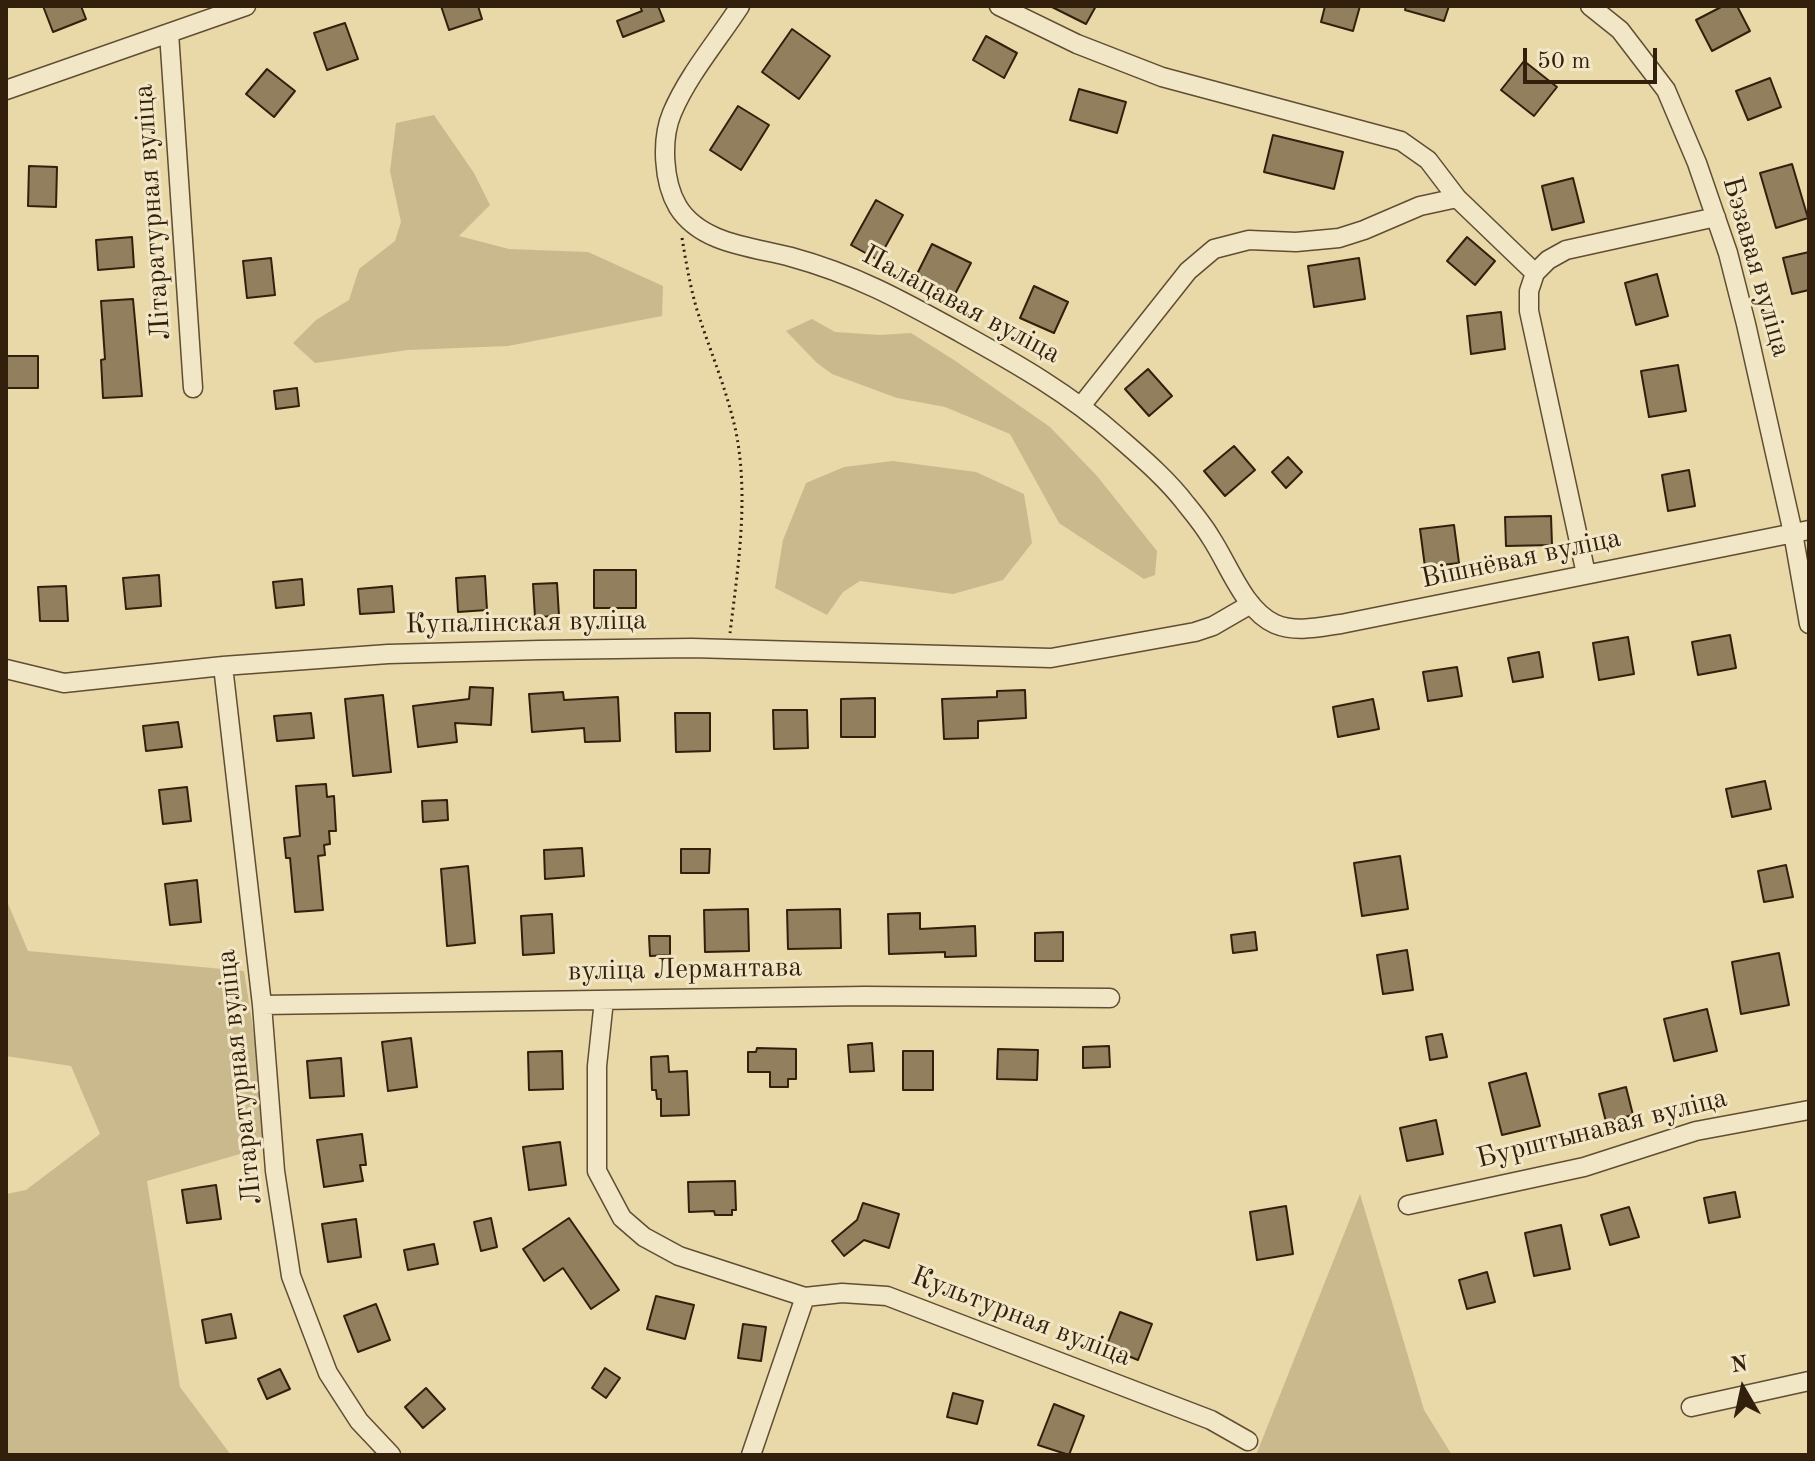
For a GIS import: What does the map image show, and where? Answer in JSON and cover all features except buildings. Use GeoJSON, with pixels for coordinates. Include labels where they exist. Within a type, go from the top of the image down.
{"type":"FeatureCollection","features":[{"type":"Feature","properties":{"kind":"street"},"geometry":{"type":"LineString","coordinates":[[6,90],[246,6]]}},
{"type":"Feature","properties":{"kind":"street","name":"Палацавая вуліца"},"geometry":{"type":"LineString","coordinates":[[740,6],[671,114],[666,138],[666,163],[678,207],[695,225],[720,239],[827,267],[859,279],[1028,370],[1081,406],[1138,454],[1184,501],[1211,537],[1251,604]]}},
{"type":"Feature","properties":{"kind":"street"},"geometry":{"type":"LineString","coordinates":[[999,6],[1077,44],[1162,77],[1401,141],[1428,160],[1457,198],[1535,273]]}},
{"type":"Feature","properties":{"kind":"street","name":"Бэзавая вуліца"},"geometry":{"type":"LineString","coordinates":[[1590,6],[1620,30],[1666,90],[1683,125],[1716,217],[1801,531],[1809,624]]}},
{"type":"Feature","properties":{"kind":"street","name":"Літаратурная вуліца"},"geometry":{"type":"LineString","coordinates":[[169,33],[193,388]]}},
{"type":"Feature","properties":{"kind":"street"},"geometry":{"type":"LineString","coordinates":[[1081,406],[1188,271],[1214,249],[1249,240],[1296,242],[1339,238],[1420,206],[1457,198]]}},
{"type":"Feature","properties":{"kind":"street"},"geometry":{"type":"LineString","coordinates":[[1586,574],[1532,335],[1529,291],[1535,273],[1548,260],[1566,250],[1716,217]]}},
{"type":"Feature","properties":{"kind":"street","name":"Вішнёвая вуліца"},"geometry":{"type":"LineString","coordinates":[[1251,604],[1276,624],[1294,629],[1316,628],[1801,531]]}},
{"type":"Feature","properties":{"kind":"street","name":"Купалінская вуліца"},"geometry":{"type":"LineString","coordinates":[[6,669],[64,683],[223,666],[388,654],[729,649],[1051,658],[1195,632],[1213,626],[1251,604]]}},
{"type":"Feature","properties":{"kind":"street","name":"Літаратурная вуліца"},"geometry":{"type":"LineString","coordinates":[[223,666],[262,1005],[275,1171],[291,1276],[328,1373],[359,1421],[391,1455]]}},
{"type":"Feature","properties":{"kind":"street","name":"вуліца Лермантава"},"geometry":{"type":"LineString","coordinates":[[262,1005],[865,996],[1110,998]]}},
{"type":"Feature","properties":{"kind":"street","name":"Культурная вуліца"},"geometry":{"type":"LineString","coordinates":[[604,1000],[597,1066],[597,1171],[622,1218],[644,1237],[679,1256],[805,1297],[842,1293],[887,1296],[1211,1420],[1248,1441]]}},
{"type":"Feature","properties":{"kind":"street","name":"Бурштынавая вуліца"},"geometry":{"type":"LineString","coordinates":[[1408,1205],[1584,1167],[1696,1131],[1809,1110]]}},
{"type":"Feature","properties":{"kind":"street"},"geometry":{"type":"LineString","coordinates":[[751,1455],[805,1297]]}},
{"type":"Feature","properties":{"kind":"street"},"geometry":{"type":"LineString","coordinates":[[1691,1407],[1809,1381]]}},
{"type":"Feature","properties":{"kind":"path"},"geometry":{"type":"LineString","coordinates":[[682,237],[696,308],[727,394],[737,435],[742,481],[741,528],[729,649]]}},
{"type":"Feature","properties":{"kind":"shaded area"},"geometry":{"type":"Polygon","coordinates":[[[434,115],[474,173],[490,205],[459,236],[509,249],[588,252],[663,286],[662,316],[508,346],[408,350],[315,363],[293,343],[316,320],[349,300],[359,269],[395,241],[401,222],[390,171],[396,123],[434,115]]]}},
{"type":"Feature","properties":{"kind":"shaded area"},"geometry":{"type":"Polygon","coordinates":[[[812,319],[835,332],[880,335],[911,333],[1050,427],[1097,476],[1157,551],[1155,575],[1144,579],[1059,523],[1010,434],[945,407],[897,398],[832,374],[817,363],[786,331],[812,319]]]}},
{"type":"Feature","properties":{"kind":"shaded area"},"geometry":{"type":"Polygon","coordinates":[[[893,461],[976,472],[1024,494],[1032,543],[1003,580],[953,594],[860,581],[843,592],[827,615],[775,588],[783,540],[806,483],[844,467],[893,461]]]}},
{"type":"Feature","properties":{"kind":"shaded area"},"geometry":{"type":"Polygon","coordinates":[[[6,899],[28,951],[244,971],[271,1145],[147,1181],[180,1387],[231,1455],[6,1455],[6,1194],[26,1190],[100,1134],[71,1066],[6,1056],[6,899]]]}},
{"type":"Feature","properties":{"kind":"shaded area"},"geometry":{"type":"Polygon","coordinates":[[[1360,1194],[1424,1410],[1452,1455],[1256,1455],[1360,1194]]]}}]}
